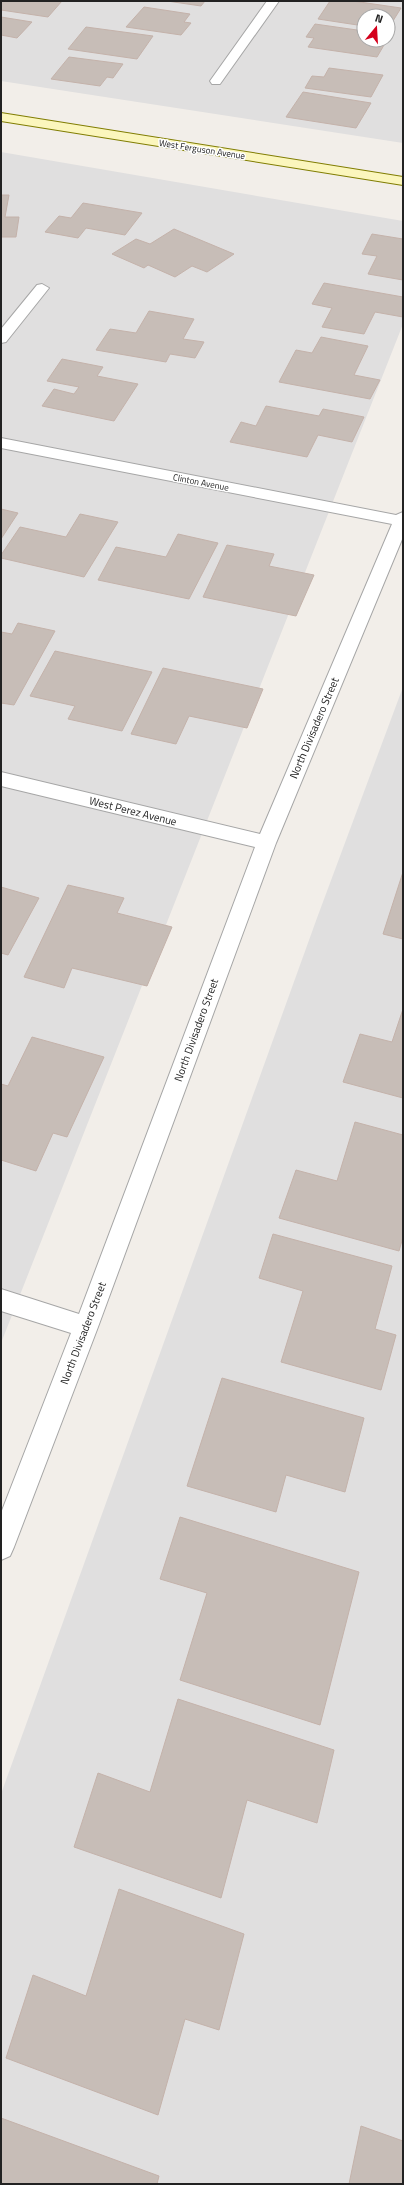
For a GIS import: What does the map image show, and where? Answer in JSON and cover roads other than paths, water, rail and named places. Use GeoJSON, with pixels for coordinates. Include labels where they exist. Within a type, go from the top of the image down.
{"type":"FeatureCollection","features":[{"type":"Feature","properties":{"kind":"street"},"geometry":{"type":"LineString","coordinates":[[216,81],[273,1]]}},
{"type":"Feature","properties":{"kind":"street","name":"West Ferguson Avenue"},"geometry":{"type":"LineString","coordinates":[[1,117],[403,181]]}},
{"type":"Feature","properties":{"kind":"street"},"geometry":{"type":"LineString","coordinates":[[1,339],[42,288]]}},
{"type":"Feature","properties":{"kind":"street","name":"Clinton Avenue"},"geometry":{"type":"LineString","coordinates":[[1,443],[403,520]]}},
{"type":"Feature","properties":{"kind":"street","name":"North Divisadero Street"},"geometry":{"type":"LineString","coordinates":[[1,1547],[86,1327],[266,843],[403,520]]}},
{"type":"Feature","properties":{"kind":"street","name":"West Perez Avenue"},"geometry":{"type":"LineString","coordinates":[[1,779],[266,843]]}},
{"type":"Feature","properties":{"kind":"street"},"geometry":{"type":"LineString","coordinates":[[1,1300],[86,1327]]}}]}
